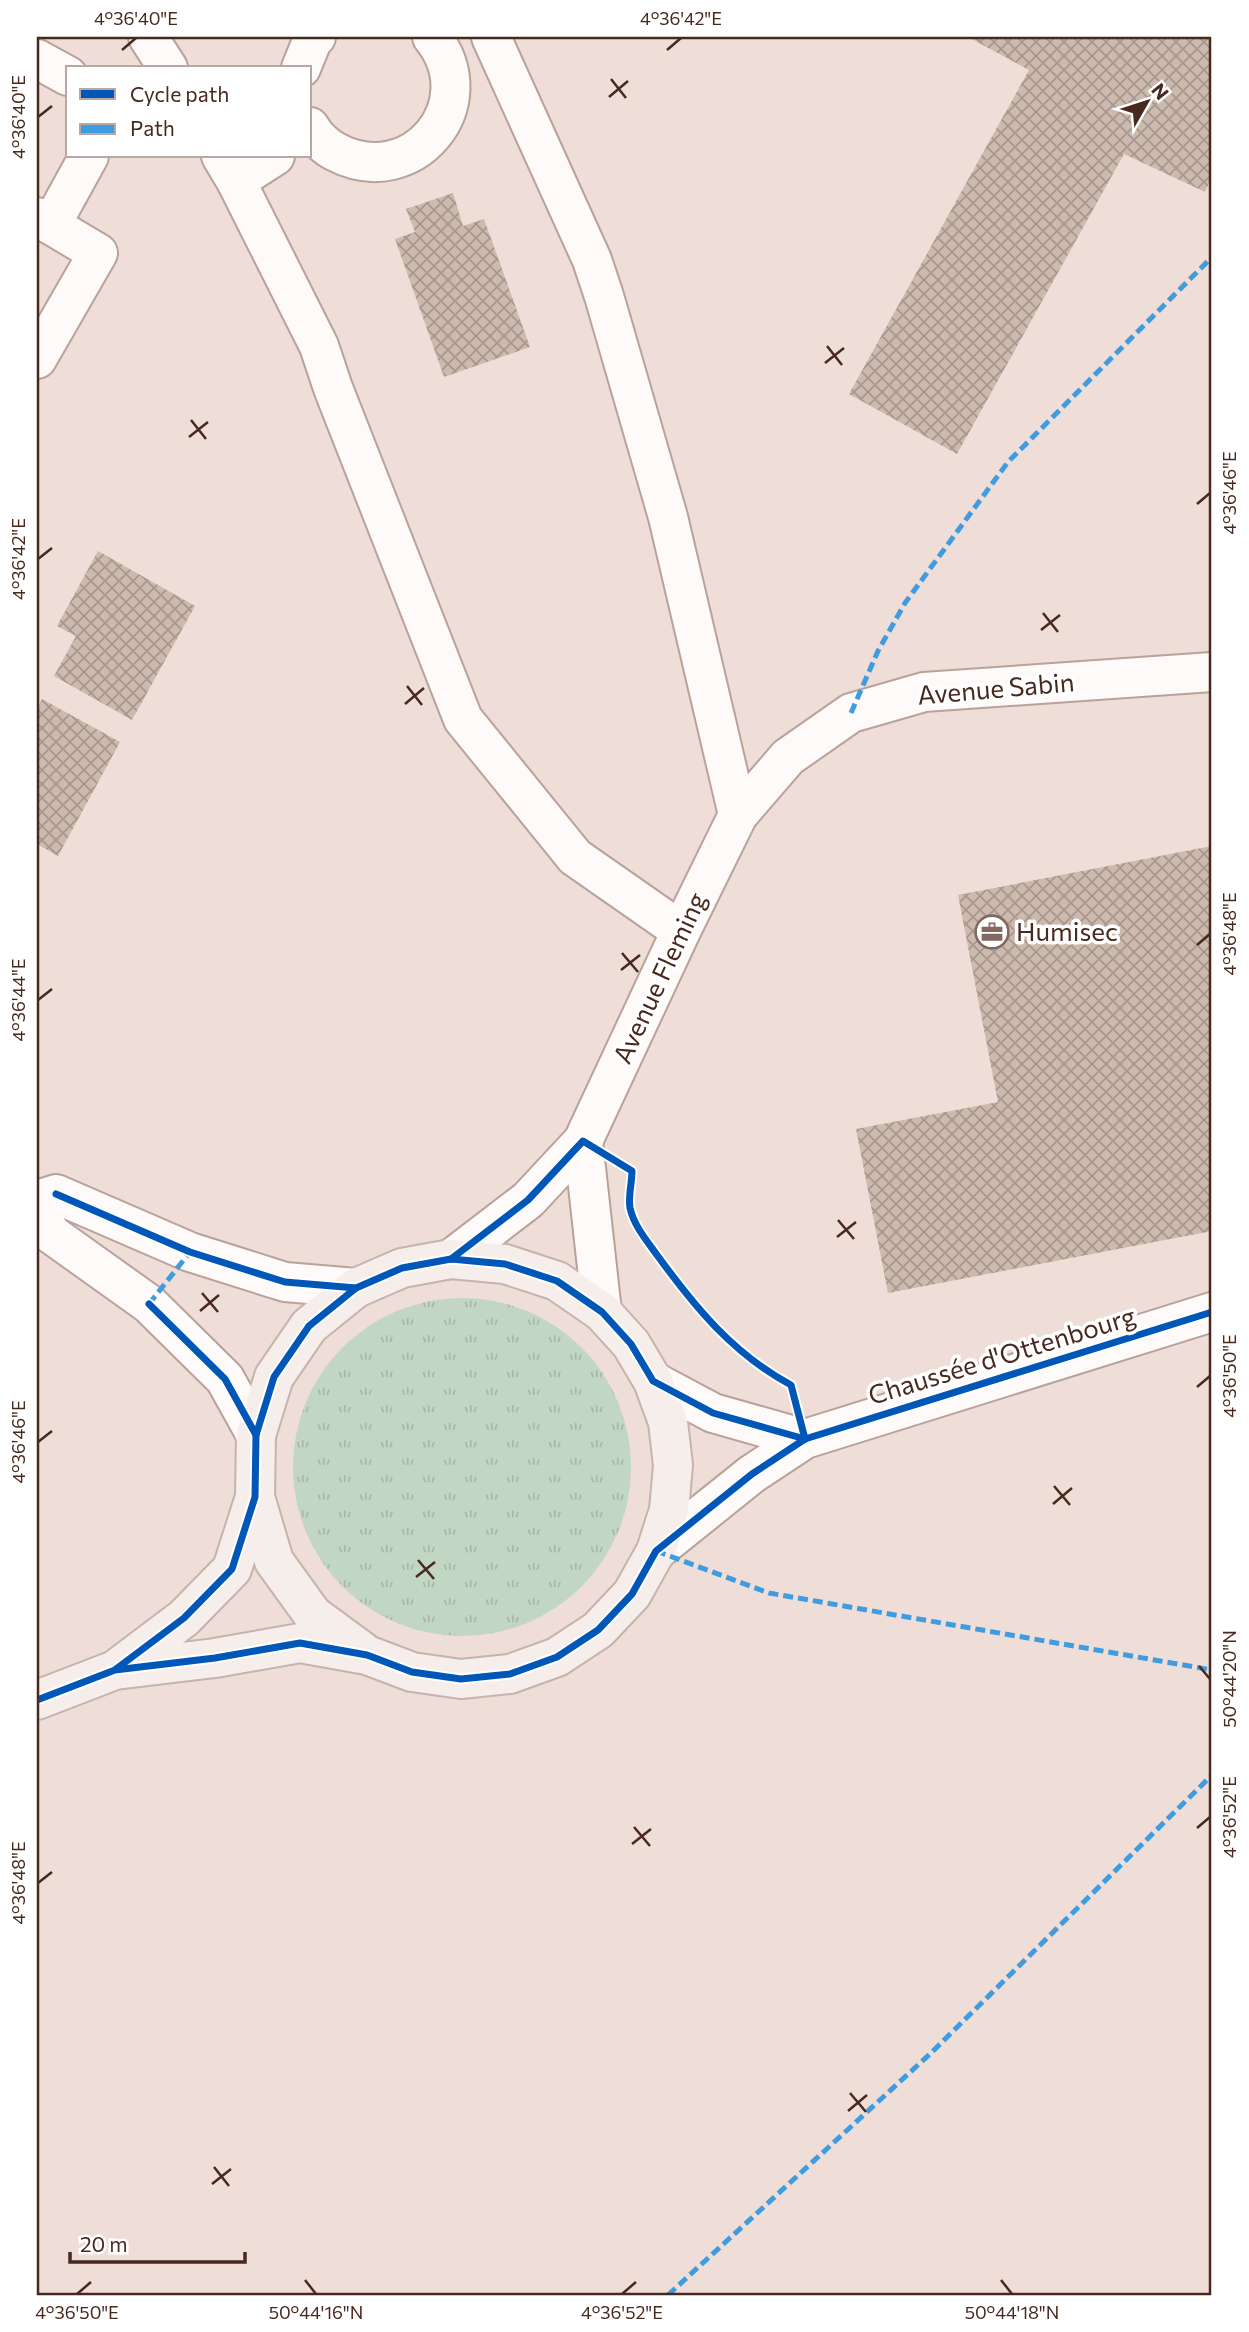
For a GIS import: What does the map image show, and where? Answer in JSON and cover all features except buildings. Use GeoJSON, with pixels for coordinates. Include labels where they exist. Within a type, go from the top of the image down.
{"type":"FeatureCollection","features":[{"type":"Feature","properties":{"kind":"main road","name":"Chaussée d'Ottenbourg"},"geometry":{"type":"LineString","coordinates":[[37,1700],[115,1670],[215,1658],[300,1643],[367,1655],[412,1672],[461,1679],[510,1674],[557,1657],[598,1630],[632,1594],[656,1551],[669,1510],[673,1465],[668,1422],[653,1381],[631,1344],[602,1312],[557,1281],[505,1264],[451,1259],[402,1268],[356,1288],[309,1326],[274,1377],[256,1435],[255,1497],[232,1569],[184,1618],[115,1670]]}},
{"type":"Feature","properties":{"kind":"main road","name":"Chaussée d'Ottenbourg"},"geometry":{"type":"LineString","coordinates":[[255,1497],[274,1561],[313,1615],[367,1655]]}},
{"type":"Feature","properties":{"kind":"street"},"geometry":{"type":"LineString","coordinates":[[148,37],[167,66]]}},
{"type":"Feature","properties":{"kind":"street"},"geometry":{"type":"LineString","coordinates":[[312,132],[330,149],[351,160],[375,163],[401,159],[424,145],[441,125],[450,100],[450,74],[436,43],[493,38],[592,260],[604,296],[668,517],[738,815]]}},
{"type":"Feature","properties":{"kind":"street"},"geometry":{"type":"LineString","coordinates":[[37,59],[66,75]]}},
{"type":"Feature","properties":{"kind":"street"},"geometry":{"type":"LineString","coordinates":[[37,359],[98,253],[44,221],[88,158]]}},
{"type":"Feature","properties":{"kind":"street"},"geometry":{"type":"LineString","coordinates":[[267,158],[229,168],[319,346],[332,388],[464,719],[575,857],[681,930]]}},
{"type":"Feature","properties":{"kind":"street","name":"Avenue Sabin"},"geometry":{"type":"LineString","coordinates":[[738,815],[788,757],[851,713],[924,692],[1212,672]]}},
{"type":"Feature","properties":{"kind":"street","name":"Avenue Fleming"},"geometry":{"type":"LineString","coordinates":[[583,1141],[738,815]]}},
{"type":"Feature","properties":{"kind":"street"},"geometry":{"type":"LineString","coordinates":[[451,1259],[528,1200],[583,1141]]}},
{"type":"Feature","properties":{"kind":"street"},"geometry":{"type":"LineString","coordinates":[[583,1141],[602,1312]]}},
{"type":"Feature","properties":{"kind":"street"},"geometry":{"type":"LineString","coordinates":[[37,1200],[56,1194],[190,1252],[285,1282],[356,1288]]}},
{"type":"Feature","properties":{"kind":"street"},"geometry":{"type":"LineString","coordinates":[[37,1211],[51,1234],[149,1304],[225,1379],[256,1435]]}},
{"type":"Feature","properties":{"kind":"street","name":"Chaussée d'Ottenbourg"},"geometry":{"type":"LineString","coordinates":[[656,1551],[752,1474],[804,1439],[1212,1312]]}},
{"type":"Feature","properties":{"kind":"street"},"geometry":{"type":"LineString","coordinates":[[653,1381],[713,1413],[804,1439]]}},
{"type":"Feature","properties":{"kind":"green space"},"geometry":{"type":"Polygon","coordinates":[[[462,1298],[495,1301],[527,1311],[556,1326],[582,1347],[603,1373],[618,1402],[628,1434],[631,1467],[628,1500],[618,1532],[603,1561],[582,1587],[556,1608],[527,1623],[495,1633],[462,1636],[429,1633],[397,1623],[368,1608],[342,1587],[321,1561],[306,1532],[296,1500],[293,1467],[296,1434],[306,1402],[321,1373],[342,1347],[368,1326],[397,1311],[429,1301],[462,1298]]]}},
{"type":"Feature","properties":{"kind":"marked path"},"geometry":{"type":"LineString","coordinates":[[851,713],[878,651],[905,603],[1008,462],[1212,257]]}},
{"type":"Feature","properties":{"kind":"marked path"},"geometry":{"type":"LineString","coordinates":[[149,1304],[190,1252]]}},
{"type":"Feature","properties":{"kind":"marked path"},"geometry":{"type":"LineString","coordinates":[[656,1551],[769,1593],[1212,1670]]}},
{"type":"Feature","properties":{"kind":"marked path"},"geometry":{"type":"LineString","coordinates":[[668,2295],[931,2053],[1212,1775]]}},
{"type":"Feature","properties":{"kind":"cycle path"},"geometry":{"type":"LineString","coordinates":[[451,1259],[528,1200],[583,1141],[632,1171],[630,1208],[641,1233],[716,1328],[751,1359],[791,1385],[805,1439]]}},
{"type":"Feature","properties":{"kind":"cycle path"},"geometry":{"type":"LineString","coordinates":[[56,1194],[190,1252],[285,1282],[356,1288]]}},
{"type":"Feature","properties":{"kind":"cycle path"},"geometry":{"type":"LineString","coordinates":[[116,1669],[184,1618],[232,1569],[255,1497],[256,1435],[274,1377],[309,1326],[356,1288],[402,1268],[451,1259],[505,1264],[557,1281],[602,1312],[631,1344],[653,1381],[713,1413],[805,1439]]}},
{"type":"Feature","properties":{"kind":"cycle path"},"geometry":{"type":"LineString","coordinates":[[149,1304],[225,1379],[256,1435]]}},
{"type":"Feature","properties":{"kind":"cycle path"},"geometry":{"type":"LineString","coordinates":[[37,1700],[115,1670],[215,1658],[300,1643],[367,1655],[412,1672],[461,1679],[510,1674],[557,1657],[598,1630],[632,1594],[656,1551],[752,1474],[805,1439],[1212,1312]]}},
{"type":"Feature","properties":{"kind":"place","name":"Humisec"},"geometry":{"type":"Point","coordinates":[992,932]}}]}
